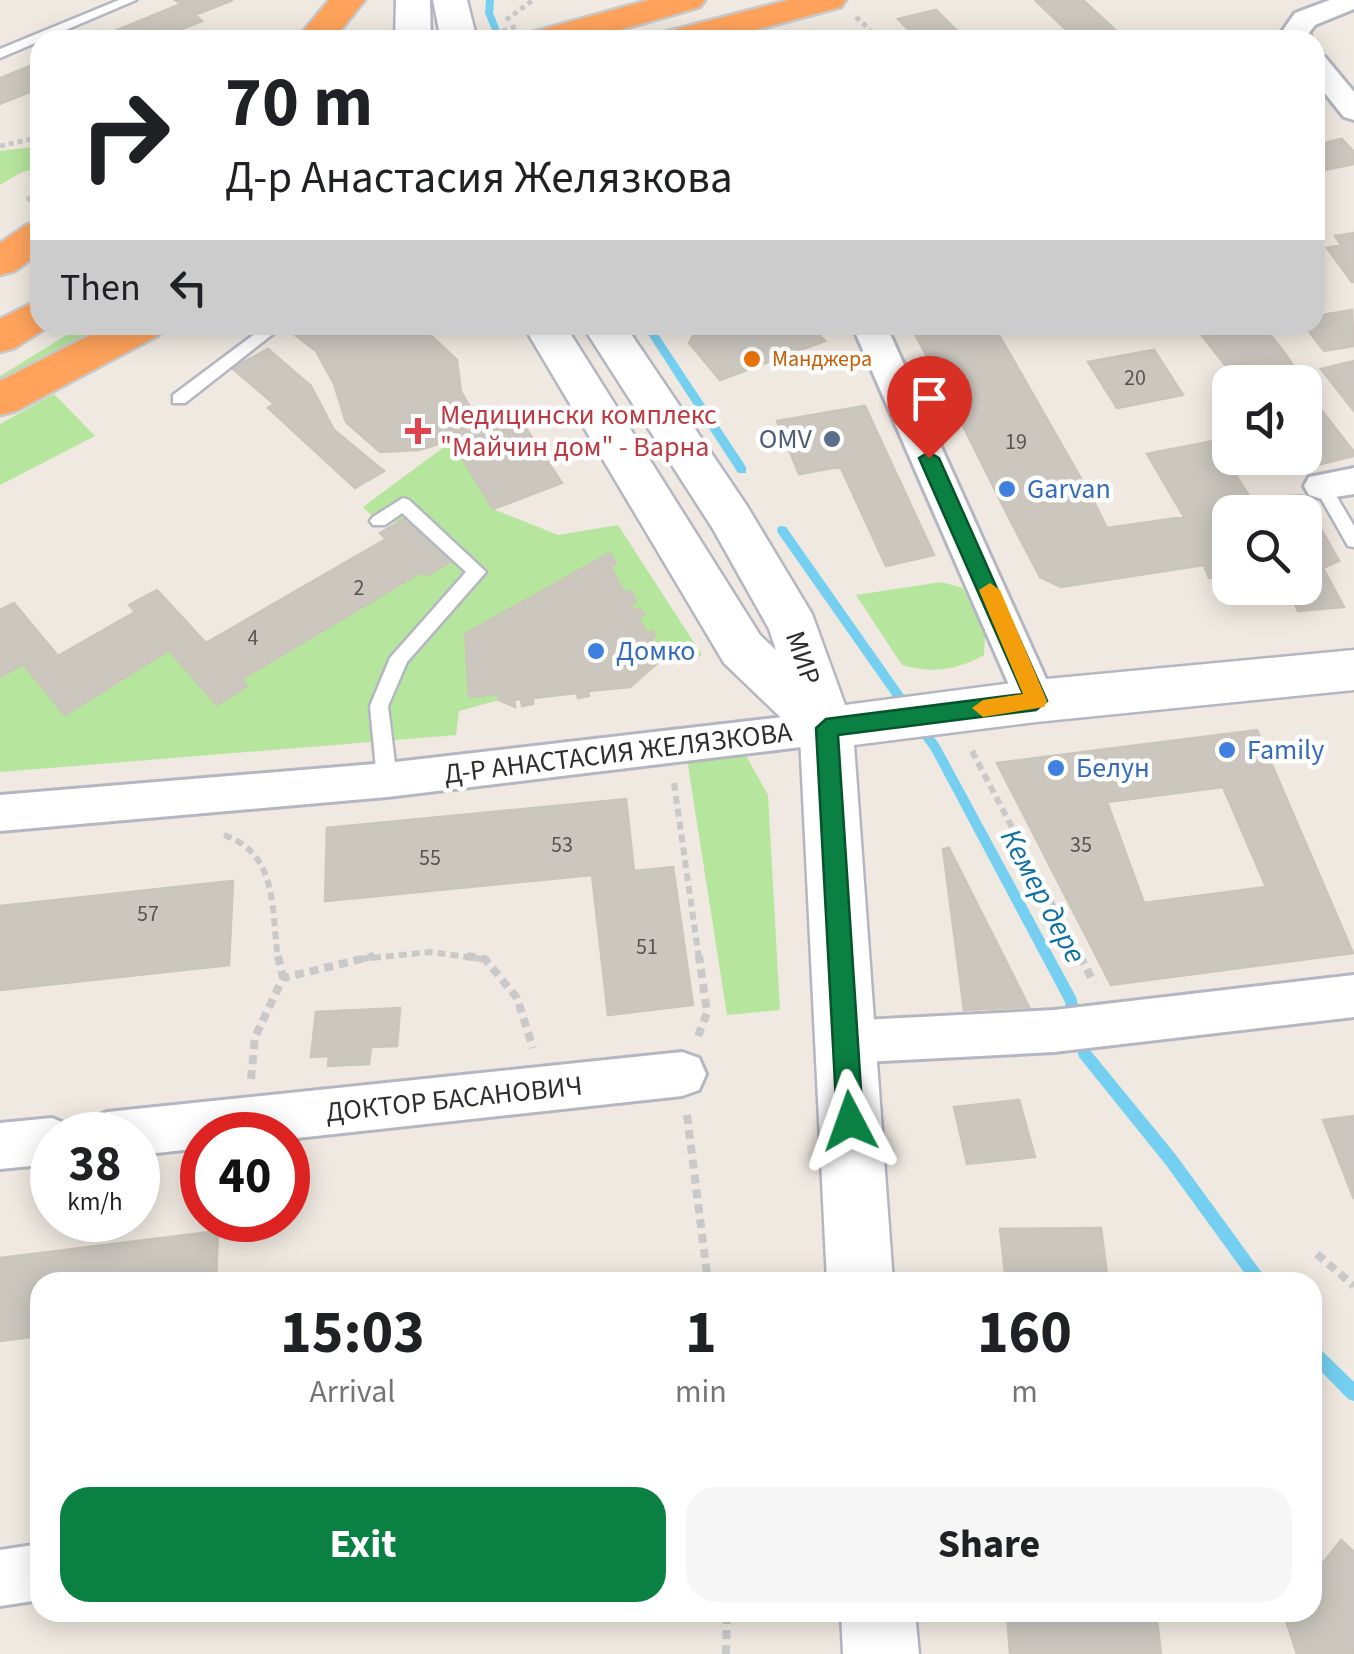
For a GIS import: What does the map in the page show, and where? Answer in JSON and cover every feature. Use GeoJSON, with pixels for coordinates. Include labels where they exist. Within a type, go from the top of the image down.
{"type":"FeatureCollection","features":[{"type":"Feature","properties":{"kind":"highway"},"geometry":{"type":"LineString","coordinates":[[322,30],[348,0]]}},
{"type":"Feature","properties":{"kind":"highway"},"geometry":{"type":"LineString","coordinates":[[548,30],[609,0]]}},
{"type":"Feature","properties":{"kind":"highway"},"geometry":{"type":"LineString","coordinates":[[559,30],[688,0]]}},
{"type":"Feature","properties":{"kind":"highway"},"geometry":{"type":"LineString","coordinates":[[746,30],[843,9]]}},
{"type":"Feature","properties":{"kind":"highway"},"geometry":{"type":"LineString","coordinates":[[0,262],[30,241]]}},
{"type":"Feature","properties":{"kind":"highway"},"geometry":{"type":"LineString","coordinates":[[0,286],[30,268]]}},
{"type":"Feature","properties":{"kind":"highway"},"geometry":{"type":"LineString","coordinates":[[0,338],[30,319]]}},
{"type":"Feature","properties":{"kind":"highway"},"geometry":{"type":"LineString","coordinates":[[0,400],[125,335]]}},
{"type":"Feature","properties":{"kind":"street"},"geometry":{"type":"LineString","coordinates":[[413,0],[413,30]]}},
{"type":"Feature","properties":{"kind":"street"},"geometry":{"type":"LineString","coordinates":[[450,0],[457,30]]}},
{"type":"Feature","properties":{"kind":"street"},"geometry":{"type":"LineString","coordinates":[[1296,30],[1305,19],[1354,0]]}},
{"type":"Feature","properties":{"kind":"street"},"geometry":{"type":"LineString","coordinates":[[1325,82],[1354,111]]}},
{"type":"Feature","properties":{"kind":"street","name":"МИР"},"geometry":{"type":"LineString","coordinates":[[550,335],[742,649],[826,728]]}},
{"type":"Feature","properties":{"kind":"street","name":"МИР"},"geometry":{"type":"LineString","coordinates":[[610,335],[730,518],[794,628],[826,728]]}},
{"type":"Feature","properties":{"kind":"street"},"geometry":{"type":"LineString","coordinates":[[873,335],[1036,701]]}},
{"type":"Feature","properties":{"kind":"street","name":"Д-Р АНАСТАСИЯ ЖЕЛЯЗКОВА"},"geometry":{"type":"LineString","coordinates":[[0,813],[386,780],[886,721],[967,733],[1036,701],[1354,670]]}},
{"type":"Feature","properties":{"kind":"street"},"geometry":{"type":"LineString","coordinates":[[826,728],[859,1272]]}},
{"type":"Feature","properties":{"kind":"street"},"geometry":{"type":"LineString","coordinates":[[844,1042],[1083,1028],[1354,996]]}},
{"type":"Feature","properties":{"kind":"street","name":"ДОКТОР БАСАНОВИЧ"},"geometry":{"type":"LineString","coordinates":[[310,1114],[682,1074]]}},
{"type":"Feature","properties":{"kind":"street"},"geometry":{"type":"LineString","coordinates":[[0,1146],[30,1143]]}},
{"type":"Feature","properties":{"kind":"street"},"geometry":{"type":"LineString","coordinates":[[0,1578],[30,1574]]}},
{"type":"Feature","properties":{"kind":"street"},"geometry":{"type":"LineString","coordinates":[[879,1622],[881,1654]]}},
{"type":"Feature","properties":{"kind":"lane"},"geometry":{"type":"LineString","coordinates":[[58,30],[130,0]]}},
{"type":"Feature","properties":{"kind":"lane"},"geometry":{"type":"LineString","coordinates":[[0,54],[30,42]]}},
{"type":"Feature","properties":{"kind":"lane"},"geometry":{"type":"LineString","coordinates":[[179,399],[263,335]]}},
{"type":"Feature","properties":{"kind":"lane"},"geometry":{"type":"LineString","coordinates":[[1338,484],[1354,542]]}},
{"type":"Feature","properties":{"kind":"lane"},"geometry":{"type":"LineString","coordinates":[[379,521],[403,504],[476,572],[398,658],[379,706],[386,780]]}},
{"type":"Feature","properties":{"kind":"path"},"geometry":{"type":"LineString","coordinates":[[506,20],[533,0]]}},
{"type":"Feature","properties":{"kind":"path"},"geometry":{"type":"LineString","coordinates":[[843,9],[870,30]]}},
{"type":"Feature","properties":{"kind":"path"},"geometry":{"type":"LineString","coordinates":[[0,146],[30,139]]}},
{"type":"Feature","properties":{"kind":"path"},"geometry":{"type":"LineString","coordinates":[[967,733],[1099,992],[1083,1028]]}},
{"type":"Feature","properties":{"kind":"path"},"geometry":{"type":"LineString","coordinates":[[669,749],[708,1012],[682,1074],[707,1272]]}},
{"type":"Feature","properties":{"kind":"path"},"geometry":{"type":"LineString","coordinates":[[218,833],[247,844],[264,873],[283,978],[255,1037],[249,1112]]}},
{"type":"Feature","properties":{"kind":"path"},"geometry":{"type":"LineString","coordinates":[[283,978],[374,953],[436,950],[485,959],[518,998],[546,1090]]}},
{"type":"Feature","properties":{"kind":"path"},"geometry":{"type":"LineString","coordinates":[[1318,1254],[1354,1286]]}},
{"type":"Feature","properties":{"kind":"path"},"geometry":{"type":"LineString","coordinates":[[726,1654],[727,1622]]}},
{"type":"Feature","properties":{"kind":"green space"},"geometry":{"type":"Polygon","coordinates":[[[30,147],[30,170],[0,185],[0,151],[30,147]]]}},
{"type":"Feature","properties":{"kind":"green space"},"geometry":{"type":"Polygon","coordinates":[[[67,335],[108,335],[0,392],[0,376],[67,335]]]}},
{"type":"Feature","properties":{"kind":"green space"},"geometry":{"type":"Polygon","coordinates":[[[54,394],[95,436],[0,485],[0,424],[54,394]]]}},
{"type":"Feature","properties":{"kind":"green space"},"geometry":{"type":"Polygon","coordinates":[[[452,441],[493,509],[558,535],[618,525],[702,655],[694,660],[662,659],[650,639],[655,637],[653,631],[647,633],[638,617],[644,615],[634,611],[630,604],[636,602],[631,591],[624,593],[610,566],[616,564],[610,553],[465,634],[469,697],[499,694],[499,700],[459,711],[456,735],[0,772],[0,677],[23,664],[65,715],[169,650],[217,704],[246,686],[242,679],[421,572],[451,561],[406,518],[383,527],[363,507],[452,441]]]}},
{"type":"Feature","properties":{"kind":"green space"},"geometry":{"type":"Polygon","coordinates":[[[941,582],[963,588],[985,635],[984,655],[944,669],[902,665],[856,595],[941,582]]]}},
{"type":"Feature","properties":{"kind":"green space"},"geometry":{"type":"Polygon","coordinates":[[[744,752],[768,795],[780,1010],[727,1015],[687,759],[744,752]]]}},
{"type":"Feature","properties":{"kind":"building"},"geometry":{"type":"Polygon","coordinates":[[[175,0],[233,0],[195,15],[202,21],[180,30],[117,30],[181,4],[175,0]]]}},
{"type":"Feature","properties":{"kind":"building"},"geometry":{"type":"Polygon","coordinates":[[[1035,0],[1083,0],[1115,30],[1066,30],[1035,0]]]}},
{"type":"Feature","properties":{"kind":"building"},"geometry":{"type":"Polygon","coordinates":[[[936,10],[956,30],[908,30],[898,19],[936,10]]]}},
{"type":"Feature","properties":{"kind":"building"},"geometry":{"type":"Polygon","coordinates":[[[30,66],[30,92],[0,104],[0,78],[30,66]]]}},
{"type":"Feature","properties":{"kind":"building"},"geometry":{"type":"Polygon","coordinates":[[[1342,139],[1354,152],[1354,164],[1325,170],[1325,143],[1342,139]]]}},
{"type":"Feature","properties":{"kind":"building"},"geometry":{"type":"Polygon","coordinates":[[[1354,233],[1352,282],[1327,248],[1341,245],[1335,236],[1354,233]]]}},
{"type":"Feature","properties":{"kind":"building"},"geometry":{"type":"Polygon","coordinates":[[[1352,310],[1354,346],[1324,351],[1312,335],[1325,335],[1325,314],[1352,310]]]}},
{"type":"Feature","properties":{"kind":"building"},"geometry":{"type":"Polygon","coordinates":[[[295,335],[431,335],[457,360],[461,392],[484,430],[419,450],[380,452],[346,422],[334,384],[316,351],[295,335]]]}},
{"type":"Feature","properties":{"kind":"building"},"geometry":{"type":"Polygon","coordinates":[[[694,335],[819,335],[825,341],[720,380],[689,343],[694,335]]]}},
{"type":"Feature","properties":{"kind":"building"},"geometry":{"type":"Polygon","coordinates":[[[915,335],[999,335],[1022,375],[944,388],[915,335]]]}},
{"type":"Feature","properties":{"kind":"building"},"geometry":{"type":"Polygon","coordinates":[[[1271,335],[1286,355],[1237,365],[1225,365],[1203,337],[1271,335]]]}},
{"type":"Feature","properties":{"kind":"building"},"geometry":{"type":"Polygon","coordinates":[[[268,349],[311,386],[334,430],[384,471],[355,488],[268,408],[274,404],[232,368],[268,349]]]}},
{"type":"Feature","properties":{"kind":"building"},"geometry":{"type":"Polygon","coordinates":[[[1154,350],[1183,395],[1117,408],[1088,362],[1154,350]]]}},
{"type":"Feature","properties":{"kind":"building"},"geometry":{"type":"Polygon","coordinates":[[[1286,355],[1293,365],[1237,365],[1286,355]]]}},
{"type":"Feature","properties":{"kind":"building"},"geometry":{"type":"Polygon","coordinates":[[[1354,361],[1354,411],[1322,370],[1354,361]]]}},
{"type":"Feature","properties":{"kind":"building"},"geometry":{"type":"Polygon","coordinates":[[[1022,375],[1091,496],[1006,512],[944,388],[1022,375]]]}},
{"type":"Feature","properties":{"kind":"building","name":"OMV"},"geometry":{"type":"Polygon","coordinates":[[[865,406],[889,458],[799,474],[777,421],[865,406]]]}},
{"type":"Feature","properties":{"kind":"building"},"geometry":{"type":"Polygon","coordinates":[[[1322,411],[1354,452],[1354,456],[1322,464],[1322,411]]]}},
{"type":"Feature","properties":{"kind":"building"},"geometry":{"type":"Polygon","coordinates":[[[519,418],[562,483],[493,509],[452,441],[519,418]]]}},
{"type":"Feature","properties":{"kind":"building"},"geometry":{"type":"Polygon","coordinates":[[[1212,441],[1212,475],[1236,475],[1248,495],[1212,495],[1212,578],[1204,565],[1061,587],[1040,577],[1006,512],[1091,496],[1107,528],[1184,517],[1147,454],[1212,441]]]}},
{"type":"Feature","properties":{"kind":"building"},"geometry":{"type":"Polygon","coordinates":[[[889,458],[934,555],[886,566],[840,466],[889,458]]]}},
{"type":"Feature","properties":{"kind":"building"},"geometry":{"type":"Polygon","coordinates":[[[406,518],[452,561],[426,576],[421,572],[242,679],[247,686],[217,705],[169,650],[65,715],[23,664],[0,677],[0,610],[14,603],[58,656],[135,612],[129,605],[157,590],[206,643],[386,539],[380,533],[406,518]]]}},
{"type":"Feature","properties":{"kind":"building"},"geometry":{"type":"Polygon","coordinates":[[[1322,531],[1339,561],[1322,568],[1322,531]]]}},
{"type":"Feature","properties":{"kind":"building"},"geometry":{"type":"Polygon","coordinates":[[[610,553],[616,564],[610,566],[624,593],[631,591],[636,602],[630,604],[634,611],[640,609],[644,615],[638,617],[647,633],[653,631],[655,637],[650,639],[662,659],[630,687],[588,691],[589,696],[578,698],[577,693],[533,698],[533,704],[522,706],[521,699],[514,700],[515,707],[499,700],[499,694],[469,697],[465,634],[610,553]]]}},
{"type":"Feature","properties":{"kind":"building"},"geometry":{"type":"Polygon","coordinates":[[[1322,568],[1344,607],[1298,611],[1295,605],[1322,605],[1322,568]]]}},
{"type":"Feature","properties":{"kind":"building"},"geometry":{"type":"Polygon","coordinates":[[[1257,730],[1353,953],[1111,985],[997,763],[1257,730]],[[1223,787],[1107,802],[1144,903],[1266,887],[1223,787]]]}},
{"type":"Feature","properties":{"kind":"building"},"geometry":{"type":"Polygon","coordinates":[[[626,799],[634,871],[325,901],[327,828],[626,799]]]}},
{"type":"Feature","properties":{"kind":"building"},"geometry":{"type":"Polygon","coordinates":[[[949,848],[1029,1007],[964,1010],[943,849],[949,848]]]}},
{"type":"Feature","properties":{"kind":"building"},"geometry":{"type":"Polygon","coordinates":[[[673,867],[693,1005],[608,1015],[592,875],[673,867]]]}},
{"type":"Feature","properties":{"kind":"building"},"geometry":{"type":"Polygon","coordinates":[[[233,881],[229,965],[0,990],[0,906],[233,881]]]}},
{"type":"Feature","properties":{"kind":"building"},"geometry":{"type":"Polygon","coordinates":[[[400,1008],[397,1046],[371,1047],[369,1064],[328,1066],[329,1056],[311,1057],[316,1012],[400,1008]]]}},
{"type":"Feature","properties":{"kind":"building"},"geometry":{"type":"Polygon","coordinates":[[[1019,1100],[1035,1157],[967,1164],[954,1107],[1019,1100]]]}},
{"type":"Feature","properties":{"kind":"building"},"geometry":{"type":"Polygon","coordinates":[[[1354,1116],[1354,1199],[1323,1120],[1354,1116]]]}},
{"type":"Feature","properties":{"kind":"building"},"geometry":{"type":"Polygon","coordinates":[[[1101,1228],[1107,1272],[1005,1272],[1000,1229],[1101,1228]]]}},
{"type":"Feature","properties":{"kind":"building"},"geometry":{"type":"Polygon","coordinates":[[[180,1236],[180,1242],[218,1242],[216,1272],[30,1272],[30,1337],[0,1341],[0,1258],[129,1242],[160,1242],[160,1238],[180,1236]]]}},
{"type":"Feature","properties":{"kind":"building"},"geometry":{"type":"Polygon","coordinates":[[[1341,1540],[1354,1552],[1354,1654],[1297,1654],[1287,1622],[1322,1622],[1322,1564],[1341,1540]]]}},
{"type":"Feature","properties":{"kind":"building"},"geometry":{"type":"Polygon","coordinates":[[[1008,1622],[1157,1622],[1161,1654],[1010,1654],[1008,1622]]]}},
{"type":"Feature","properties":{"kind":"waterway","name":"Кемер дере"},"geometry":{"type":"LineString","coordinates":[[490,0],[489,13],[496,30]]}},
{"type":"Feature","properties":{"kind":"waterway","name":"Кемер дере"},"geometry":{"type":"LineString","coordinates":[[654,335],[742,470]]}},
{"type":"Feature","properties":{"kind":"waterway","name":"Кемер дере"},"geometry":{"type":"LineString","coordinates":[[782,530],[907,708]]}},
{"type":"Feature","properties":{"kind":"waterway","name":"Кемер дере"},"geometry":{"type":"LineString","coordinates":[[918,724],[935,747],[1071,1001],[1084,1053],[1171,1160],[1253,1272]]}},
{"type":"Feature","properties":{"kind":"waterway","name":"Кемер дере"},"geometry":{"type":"LineString","coordinates":[[1322,1361],[1354,1393]]}},
{"type":"Feature","properties":{"kind":"slow traffic"},"geometry":{"type":"LineString","coordinates":[[983,708],[1036,701],[990,590]]}},
{"type":"Feature","properties":{"kind":"place","name":"Манджера"},"geometry":{"type":"Point","coordinates":[752,359]}},
{"type":"Feature","properties":{"kind":"place","name":"Медицински комплекс \"Майчин дом\" - Варна"},"geometry":{"type":"Point","coordinates":[418,431]}},
{"type":"Feature","properties":{"kind":"place","name":"OMV"},"geometry":{"type":"Point","coordinates":[832,439]}},
{"type":"Feature","properties":{"kind":"place","name":"Garvan"},"geometry":{"type":"Point","coordinates":[1007,489]}},
{"type":"Feature","properties":{"kind":"place","name":"Домко"},"geometry":{"type":"Point","coordinates":[596,651]}},
{"type":"Feature","properties":{"kind":"place","name":"Family"},"geometry":{"type":"Point","coordinates":[1227,750]}},
{"type":"Feature","properties":{"kind":"place","name":"Белун"},"geometry":{"type":"Point","coordinates":[1056,768]}},
{"type":"Feature","properties":{"kind":"route"},"geometry":{"type":"LineString","coordinates":[[850,1121],[826,728],[1036,701],[929,458]]}}]}
